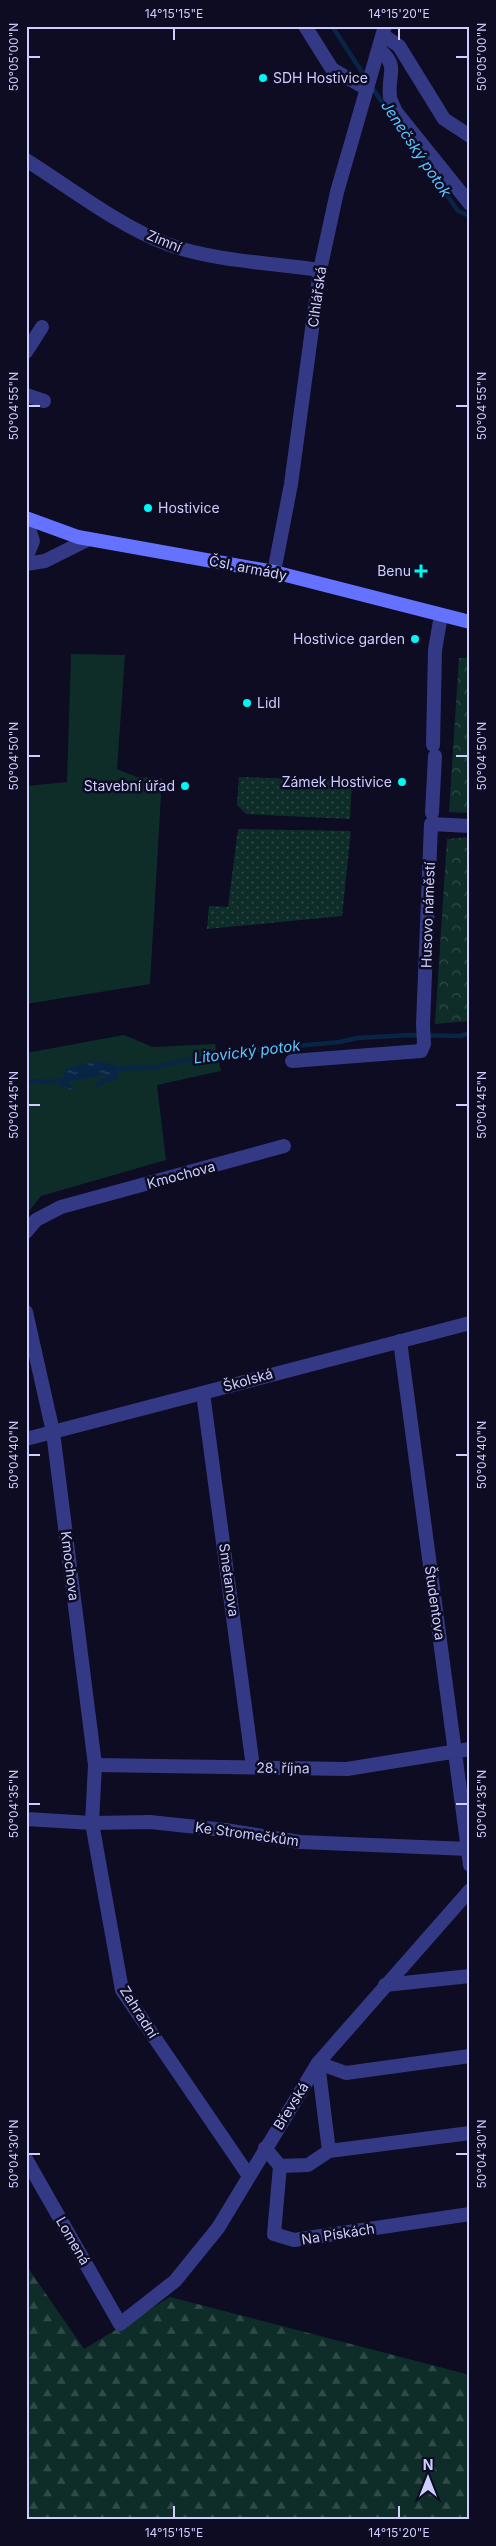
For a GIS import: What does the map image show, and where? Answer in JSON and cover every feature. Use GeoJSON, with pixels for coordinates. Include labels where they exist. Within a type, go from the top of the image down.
{"type":"FeatureCollection","features":[{"type":"Feature","properties":{"kind":"main road","name":"Čsl. armády"},"geometry":{"type":"LineString","coordinates":[[26,519],[89,539],[274,572],[470,622]]}},
{"type":"Feature","properties":{"kind":"street"},"geometry":{"type":"LineString","coordinates":[[305,26],[332,69],[367,88]]}},
{"type":"Feature","properties":{"kind":"street"},"geometry":{"type":"LineString","coordinates":[[384,31],[399,46],[444,119],[470,136]]}},
{"type":"Feature","properties":{"kind":"street","name":"Cihlářská"},"geometry":{"type":"LineString","coordinates":[[274,572],[291,484],[320,270],[337,192],[384,31]]}},
{"type":"Feature","properties":{"kind":"street"},"geometry":{"type":"LineString","coordinates":[[379,50],[390,59],[392,71],[390,97],[396,112],[470,204]]}},
{"type":"Feature","properties":{"kind":"street","name":"Zimní"},"geometry":{"type":"LineString","coordinates":[[26,160],[135,229],[166,243],[193,252],[320,270]]}},
{"type":"Feature","properties":{"kind":"street"},"geometry":{"type":"LineString","coordinates":[[26,352],[42,327]]}},
{"type":"Feature","properties":{"kind":"street"},"geometry":{"type":"LineString","coordinates":[[26,395],[44,401]]}},
{"type":"Feature","properties":{"kind":"street"},"geometry":{"type":"LineString","coordinates":[[26,519],[33,541],[26,558]]}},
{"type":"Feature","properties":{"kind":"street"},"geometry":{"type":"LineString","coordinates":[[26,564],[45,561],[89,539]]}},
{"type":"Feature","properties":{"kind":"street"},"geometry":{"type":"LineString","coordinates":[[432,813],[435,650],[441,615]]}},
{"type":"Feature","properties":{"kind":"street","name":"Husovo náměstí"},"geometry":{"type":"LineString","coordinates":[[292,1061],[421,1052],[424,1044],[423,1024],[431,824],[470,826]]}},
{"type":"Feature","properties":{"kind":"street","name":"Kmochova"},"geometry":{"type":"LineString","coordinates":[[26,1232],[36,1220],[61,1208],[284,1146]]}},
{"type":"Feature","properties":{"kind":"street","name":"Kmochova"},"geometry":{"type":"LineString","coordinates":[[26,1312],[53,1432],[95,1765],[92,1823]]}},
{"type":"Feature","properties":{"kind":"street","name":"Školská"},"geometry":{"type":"LineString","coordinates":[[26,1439],[203,1393],[256,1377],[470,1323]]}},
{"type":"Feature","properties":{"kind":"street","name":"Študentova"},"geometry":{"type":"LineString","coordinates":[[400,1341],[470,1865]]}},
{"type":"Feature","properties":{"kind":"street","name":"Smetanova"},"geometry":{"type":"LineString","coordinates":[[203,1393],[253,1767]]}},
{"type":"Feature","properties":{"kind":"street","name":"28. října"},"geometry":{"type":"LineString","coordinates":[[95,1765],[348,1769],[470,1749]]}},
{"type":"Feature","properties":{"kind":"street","name":"Ke Stromečkům"},"geometry":{"type":"LineString","coordinates":[[26,1819],[92,1823],[150,1822],[225,1830],[300,1842],[469,1849]]}},
{"type":"Feature","properties":{"kind":"street","name":"Zahradní"},"geometry":{"type":"LineString","coordinates":[[92,1823],[122,1990],[249,2176]]}},
{"type":"Feature","properties":{"kind":"street","name":"Břevská"},"geometry":{"type":"LineString","coordinates":[[120,2324],[176,2281],[218,2228],[318,2063],[384,1985],[470,1890]]}},
{"type":"Feature","properties":{"kind":"street"},"geometry":{"type":"LineString","coordinates":[[384,1985],[470,1976]]}},
{"type":"Feature","properties":{"kind":"street"},"geometry":{"type":"LineString","coordinates":[[329,2151],[318,2063],[346,2073],[470,2056]]}},
{"type":"Feature","properties":{"kind":"street"},"geometry":{"type":"LineString","coordinates":[[265,2148],[280,2166],[308,2165],[329,2151],[470,2133]]}},
{"type":"Feature","properties":{"kind":"street","name":"Lomená"},"geometry":{"type":"LineString","coordinates":[[26,2158],[120,2324]]}},
{"type":"Feature","properties":{"kind":"street","name":"Na Pískách"},"geometry":{"type":"LineString","coordinates":[[280,2166],[274,2234],[294,2240],[470,2214]]}},
{"type":"Feature","properties":{"kind":"green space"},"geometry":{"type":"Polygon","coordinates":[[[71,654],[125,655],[117,769],[137,777],[162,778],[150,984],[26,1004],[26,786],[67,782],[71,654]]]}},
{"type":"Feature","properties":{"kind":"green space"},"geometry":{"type":"Polygon","coordinates":[[[459,658],[470,658],[470,813],[449,812],[459,658]]]}},
{"type":"Feature","properties":{"kind":"green space"},"geometry":{"type":"Polygon","coordinates":[[[239,777],[352,781],[350,819],[246,814],[237,805],[239,777]]]}},
{"type":"Feature","properties":{"kind":"green space"},"geometry":{"type":"Polygon","coordinates":[[[238,829],[351,831],[342,916],[207,929],[209,906],[228,907],[238,829]]]}},
{"type":"Feature","properties":{"kind":"green space"},"geometry":{"type":"Polygon","coordinates":[[[470,837],[470,1021],[435,1024],[447,839],[470,837]]]}},
{"type":"Feature","properties":{"kind":"green space"},"geometry":{"type":"Polygon","coordinates":[[[124,1035],[153,1047],[215,1044],[221,1071],[157,1085],[166,1160],[41,1196],[26,1215],[26,1053],[124,1035]]]}},
{"type":"Feature","properties":{"kind":"green space"},"geometry":{"type":"Polygon","coordinates":[[[26,2265],[84,2349],[170,2297],[470,2375],[470,2520],[26,2520],[26,2265]]]}},
{"type":"Feature","properties":{"kind":"water"},"geometry":{"type":"Polygon","coordinates":[[[98,1061],[113,1064],[119,1073],[117,1079],[96,1087],[97,1080],[107,1077],[107,1074],[68,1082],[74,1088],[70,1090],[65,1086],[59,1087],[67,1068],[98,1061]]]}},
{"type":"Feature","properties":{"kind":"waterway","name":"Jenečský potok"},"geometry":{"type":"LineString","coordinates":[[332,26],[367,80]]}},
{"type":"Feature","properties":{"kind":"waterway","name":"Jenečský potok"},"geometry":{"type":"LineString","coordinates":[[371,86],[391,115]]}},
{"type":"Feature","properties":{"kind":"waterway","name":"Jenečský potok"},"geometry":{"type":"LineString","coordinates":[[398,125],[458,211],[470,216]]}},
{"type":"Feature","properties":{"kind":"waterway","name":"Litovický potok"},"geometry":{"type":"LineString","coordinates":[[113,1069],[156,1067],[185,1060],[263,1049],[340,1042],[357,1038],[410,1035],[460,1036],[470,1033]]}},
{"type":"Feature","properties":{"kind":"waterway","name":"Litovický potok"},"geometry":{"type":"LineString","coordinates":[[26,1081],[53,1082],[67,1079]]}},
{"type":"Feature","properties":{"kind":"place","name":"SDH Hostivice"},"geometry":{"type":"Point","coordinates":[263,78]}},
{"type":"Feature","properties":{"kind":"place","name":"Hostivice"},"geometry":{"type":"Point","coordinates":[148,508]}},
{"type":"Feature","properties":{"kind":"place","name":"Benu"},"geometry":{"type":"Point","coordinates":[421,571]}},
{"type":"Feature","properties":{"kind":"place","name":"Hostivice garden"},"geometry":{"type":"Point","coordinates":[415,639]}},
{"type":"Feature","properties":{"kind":"place","name":"Lidl"},"geometry":{"type":"Point","coordinates":[247,703]}},
{"type":"Feature","properties":{"kind":"place","name":"Zámek Hostivice"},"geometry":{"type":"Point","coordinates":[402,782]}},
{"type":"Feature","properties":{"kind":"place","name":"Stavební úřad"},"geometry":{"type":"Point","coordinates":[185,786]}}]}
